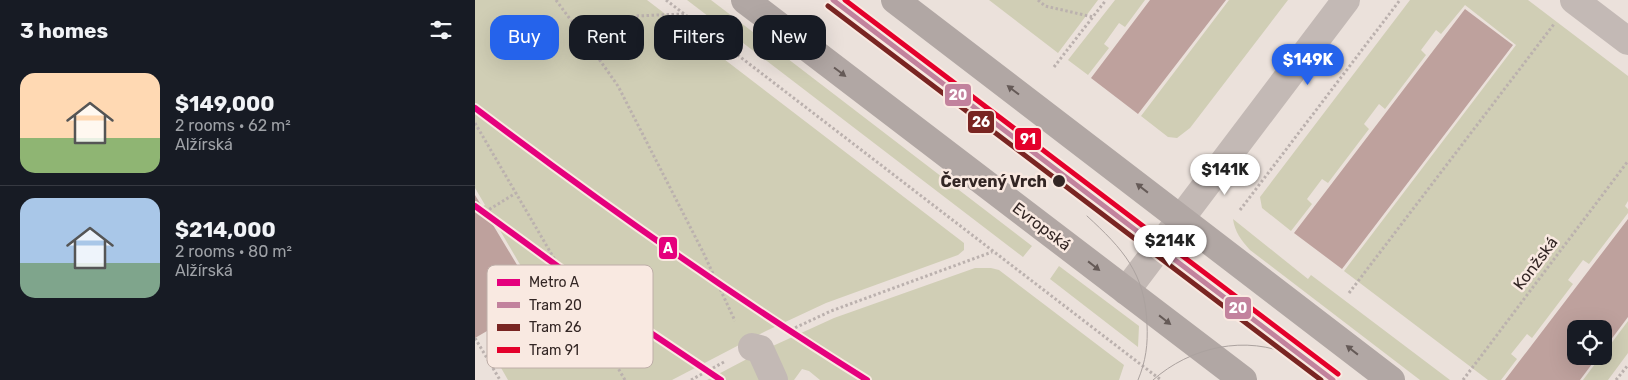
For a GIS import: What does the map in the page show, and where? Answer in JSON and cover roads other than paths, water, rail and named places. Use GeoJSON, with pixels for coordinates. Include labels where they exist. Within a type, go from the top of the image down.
{"type":"FeatureCollection","features":[{"type":"Feature","properties":{"kind":"main road","name":"Evropská"},"geometry":{"type":"LineString","coordinates":[[745,0],[1243,380]]}},
{"type":"Feature","properties":{"kind":"main road"},"geometry":{"type":"LineString","coordinates":[[895,0],[1391,380]]}},
{"type":"Feature","properties":{"kind":"street"},"geometry":{"type":"LineString","coordinates":[[1126,291],[1346,0]]}},
{"type":"Feature","properties":{"kind":"street"},"geometry":{"type":"LineString","coordinates":[[1567,9],[1628,42]]}},
{"type":"Feature","properties":{"kind":"street"},"geometry":{"type":"LineString","coordinates":[[750,348],[759,349],[773,380]]}},
{"type":"Feature","properties":{"kind":"tram line","name":"20"},"geometry":{"type":"LineString","coordinates":[[833,0],[1333,380]]}},
{"type":"Feature","properties":{"kind":"tram line","name":"91"},"geometry":{"type":"LineString","coordinates":[[845,0],[1338,374]]}},
{"type":"Feature","properties":{"kind":"tram line","name":"26"},"geometry":{"type":"LineString","coordinates":[[828,6],[1321,380]]}},
{"type":"Feature","properties":{"kind":"tram line"},"geometry":{"type":"LineString","coordinates":[[1087,216],[1111,240],[1130,263],[1142,290],[1147,324],[1147,339],[1145,359],[1138,380]]}},
{"type":"Feature","properties":{"kind":"tram line"},"geometry":{"type":"LineString","coordinates":[[1153,380],[1184,359],[1219,347],[1238,345],[1275,349],[1308,364],[1332,380]]}},
{"type":"Feature","properties":{"kind":"metro line","name":"A"},"geometry":{"type":"LineString","coordinates":[[475,108],[668,248],[767,316],[867,380]]}},
{"type":"Feature","properties":{"kind":"metro line","name":"A"},"geometry":{"type":"LineString","coordinates":[[475,206],[556,265]]}},
{"type":"Feature","properties":{"kind":"metro line","name":"A"},"geometry":{"type":"LineString","coordinates":[[653,334],[721,380]]}},
{"type":"Feature","properties":{"kind":"place","name":"Červený Vrch"},"geometry":{"type":"Point","coordinates":[1059,181]}}]}
